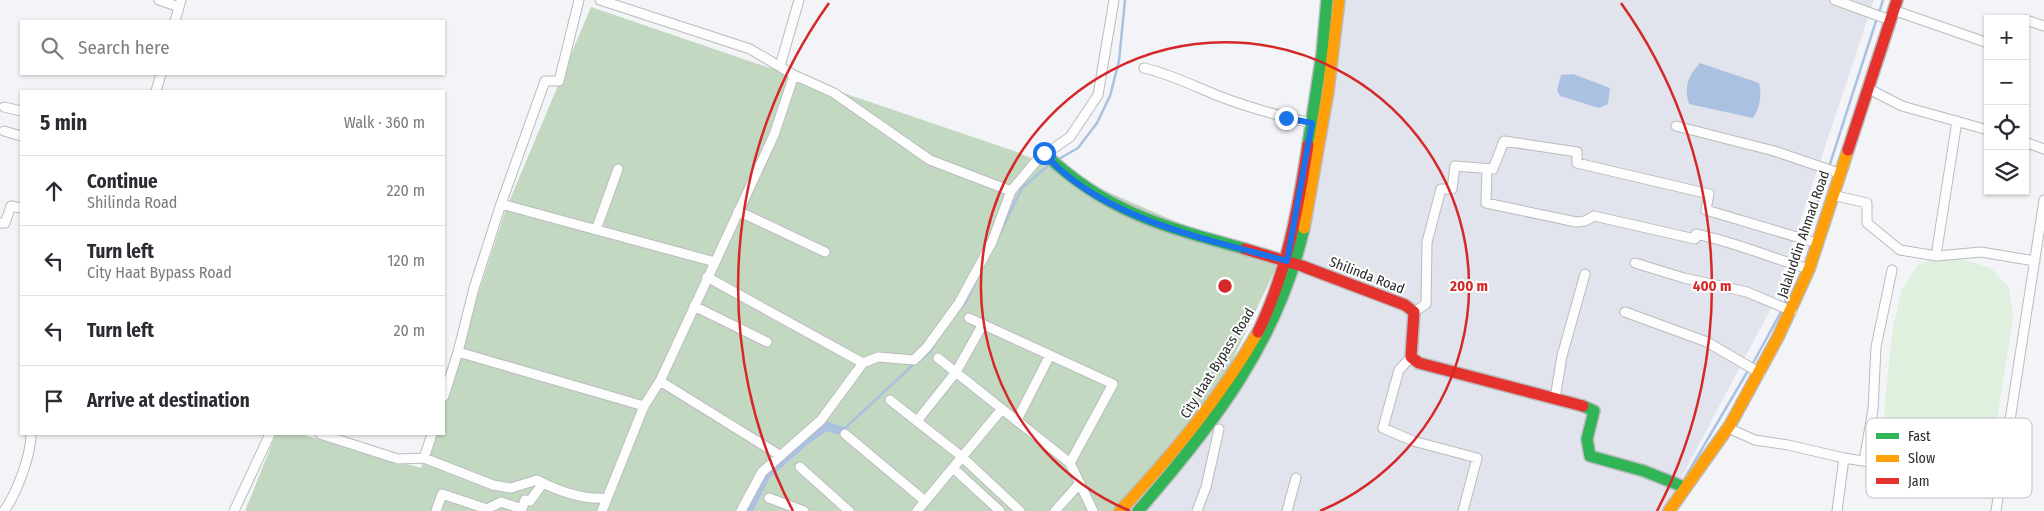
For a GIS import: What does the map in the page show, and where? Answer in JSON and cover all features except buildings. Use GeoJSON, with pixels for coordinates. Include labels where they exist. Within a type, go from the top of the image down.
{"type":"FeatureCollection","features":[{"type":"Feature","properties":{"kind":"street"},"geometry":{"type":"LineString","coordinates":[[159,0],[180,3],[175,20]]}},
{"type":"Feature","properties":{"kind":"street"},"geometry":{"type":"LineString","coordinates":[[445,393],[458,352],[474,288],[501,204],[545,81],[559,81],[579,0]]}},
{"type":"Feature","properties":{"kind":"street"},"geometry":{"type":"LineString","coordinates":[[600,0],[750,50],[794,75],[834,93],[930,160],[1011,191]]}},
{"type":"Feature","properties":{"kind":"street"},"geometry":{"type":"LineString","coordinates":[[780,66],[799,0]]}},
{"type":"Feature","properties":{"kind":"street"},"geometry":{"type":"LineString","coordinates":[[742,511],[762,472],[821,420],[863,363],[878,357],[914,360],[927,347],[959,303],[992,242],[1011,191],[1046,155],[1070,137],[1098,95],[1114,0]]}},
{"type":"Feature","properties":{"kind":"street","name":"City Haat Bypass Road"},"geometry":{"type":"LineString","coordinates":[[1120,511],[1194,430],[1228,380],[1257,332],[1291,263],[1324,40],[1327,0]]}},
{"type":"Feature","properties":{"kind":"street","name":"City Haat Bypass Road"},"geometry":{"type":"LineString","coordinates":[[1138,511],[1202,438],[1237,386],[1270,329],[1282,303],[1291,263],[1310,197],[1336,42],[1339,0]]}},
{"type":"Feature","properties":{"kind":"street"},"geometry":{"type":"LineString","coordinates":[[1835,0],[1893,10],[1984,42]]}},
{"type":"Feature","properties":{"kind":"street","name":"Jalaluddin Ahmad Road"},"geometry":{"type":"LineString","coordinates":[[1669,511],[1684,487],[1728,428],[1760,373],[1792,310],[1809,269],[1893,10]]}},
{"type":"Feature","properties":{"kind":"street"},"geometry":{"type":"LineString","coordinates":[[2029,21],[2044,26]]}},
{"type":"Feature","properties":{"kind":"street"},"geometry":{"type":"LineString","coordinates":[[1144,68],[1189,82],[1251,107],[1312,123]]}},
{"type":"Feature","properties":{"kind":"street"},"geometry":{"type":"LineString","coordinates":[[156,90],[161,75]]}},
{"type":"Feature","properties":{"kind":"street"},"geometry":{"type":"LineString","coordinates":[[602,511],[644,406],[660,382],[774,135],[794,75]]}},
{"type":"Feature","properties":{"kind":"street"},"geometry":{"type":"LineString","coordinates":[[1867,88],[1902,106],[1984,129]]}},
{"type":"Feature","properties":{"kind":"street"},"geometry":{"type":"LineString","coordinates":[[4,107],[20,111]]}},
{"type":"Feature","properties":{"kind":"street"},"geometry":{"type":"LineString","coordinates":[[1937,249],[1957,120]]}},
{"type":"Feature","properties":{"kind":"street"},"geometry":{"type":"LineString","coordinates":[[1676,126],[1774,151],[1839,173]]}},
{"type":"Feature","properties":{"kind":"street"},"geometry":{"type":"LineString","coordinates":[[4,131],[20,136]]}},
{"type":"Feature","properties":{"kind":"street"},"geometry":{"type":"LineString","coordinates":[[1414,312],[1426,304],[1427,242],[1441,189],[1452,190],[1455,166],[1493,169],[1504,142],[1577,152],[1577,163],[1709,194],[1706,210],[1817,243]]}},
{"type":"Feature","properties":{"kind":"street"},"geometry":{"type":"LineString","coordinates":[[2029,143],[2044,149]]}},
{"type":"Feature","properties":{"kind":"street","name":"Shilinda Road"},"geometry":{"type":"LineString","coordinates":[[1046,155],[1078,184],[1122,208],[1172,229],[1291,263],[1405,305],[1414,312],[1411,357]]}},
{"type":"Feature","properties":{"kind":"street"},"geometry":{"type":"LineString","coordinates":[[596,230],[618,169]]}},
{"type":"Feature","properties":{"kind":"street"},"geometry":{"type":"LineString","coordinates":[[1487,170],[1486,203],[1524,209],[1576,222],[1585,221],[1594,216],[1695,239],[1696,234],[1720,239],[1765,256],[1809,269]]}},
{"type":"Feature","properties":{"kind":"street"},"geometry":{"type":"LineString","coordinates":[[1832,195],[1867,203],[1867,223],[1900,250],[1937,256],[1981,252],[2035,261]]}},
{"type":"Feature","properties":{"kind":"street"},"geometry":{"type":"LineString","coordinates":[[2011,418],[2035,261],[2041,242],[2044,200]]}},
{"type":"Feature","properties":{"kind":"street"},"geometry":{"type":"LineString","coordinates":[[501,204],[715,262]]}},
{"type":"Feature","properties":{"kind":"street"},"geometry":{"type":"LineString","coordinates":[[0,223],[5,223],[11,206],[20,208]]}},
{"type":"Feature","properties":{"kind":"street"},"geometry":{"type":"LineString","coordinates":[[738,211],[825,252]]}},
{"type":"Feature","properties":{"kind":"street"},"geometry":{"type":"LineString","coordinates":[[1636,263],[1684,278],[1747,292],[1792,310]]}},
{"type":"Feature","properties":{"kind":"street"},"geometry":{"type":"LineString","coordinates":[[1871,418],[1876,348],[1892,270]]}},
{"type":"Feature","properties":{"kind":"street"},"geometry":{"type":"LineString","coordinates":[[1554,398],[1562,356],[1584,274]]}},
{"type":"Feature","properties":{"kind":"street"},"geometry":{"type":"LineString","coordinates":[[707,277],[863,363]]}},
{"type":"Feature","properties":{"kind":"street"},"geometry":{"type":"LineString","coordinates":[[694,306],[767,342]]}},
{"type":"Feature","properties":{"kind":"street"},"geometry":{"type":"LineString","coordinates":[[1625,312],[1707,342],[1760,373]]}},
{"type":"Feature","properties":{"kind":"street"},"geometry":{"type":"LineString","coordinates":[[969,318],[1113,384],[1070,463]]}},
{"type":"Feature","properties":{"kind":"street"},"geometry":{"type":"LineString","coordinates":[[917,421],[956,372],[983,324]]}},
{"type":"Feature","properties":{"kind":"street"},"geometry":{"type":"LineString","coordinates":[[458,352],[644,406]]}},
{"type":"Feature","properties":{"kind":"street"},"geometry":{"type":"LineString","coordinates":[[1017,420],[1050,355]]}},
{"type":"Feature","properties":{"kind":"street"},"geometry":{"type":"LineString","coordinates":[[1464,511],[1477,458],[1413,441],[1383,428],[1399,370],[1411,357],[1419,363],[1554,398],[1594,411],[1586,440],[1586,448],[1590,456],[1644,471],[1684,487]]}},
{"type":"Feature","properties":{"kind":"street"},"geometry":{"type":"LineString","coordinates":[[938,358],[1070,463],[1092,511]]}},
{"type":"Feature","properties":{"kind":"street"},"geometry":{"type":"LineString","coordinates":[[660,382],[781,456]]}},
{"type":"Feature","properties":{"kind":"street"},"geometry":{"type":"LineString","coordinates":[[890,400],[962,457],[1020,511]]}},
{"type":"Feature","properties":{"kind":"street"},"geometry":{"type":"LineString","coordinates":[[918,510],[1002,409]]}},
{"type":"Feature","properties":{"kind":"street"},"geometry":{"type":"LineString","coordinates":[[1728,428],[1755,440],[1788,445],[1844,458],[1864,461],[1866,449]]}},
{"type":"Feature","properties":{"kind":"street"},"geometry":{"type":"LineString","coordinates":[[1197,511],[1206,486],[1219,430]]}},
{"type":"Feature","properties":{"kind":"street"},"geometry":{"type":"LineString","coordinates":[[845,434],[925,501]]}},
{"type":"Feature","properties":{"kind":"street"},"geometry":{"type":"LineString","coordinates":[[4,511],[11,501],[31,445],[31,435]]}},
{"type":"Feature","properties":{"kind":"street"},"geometry":{"type":"LineString","coordinates":[[234,511],[270,435]]}},
{"type":"Feature","properties":{"kind":"street"},"geometry":{"type":"LineString","coordinates":[[323,435],[398,459],[424,458],[493,485],[511,488],[537,480],[551,488],[581,494],[592,499],[608,498]]}},
{"type":"Feature","properties":{"kind":"street"},"geometry":{"type":"LineString","coordinates":[[424,458],[432,435]]}},
{"type":"Feature","properties":{"kind":"street"},"geometry":{"type":"LineString","coordinates":[[1837,511],[1844,458]]}},
{"type":"Feature","properties":{"kind":"street"},"geometry":{"type":"LineString","coordinates":[[800,467],[849,511]]}},
{"type":"Feature","properties":{"kind":"street"},"geometry":{"type":"LineString","coordinates":[[953,468],[1000,511]]}},
{"type":"Feature","properties":{"kind":"street"},"geometry":{"type":"LineString","coordinates":[[1287,511],[1296,478]]}},
{"type":"Feature","properties":{"kind":"street"},"geometry":{"type":"LineString","coordinates":[[436,511],[442,494],[487,509],[501,502],[522,509],[525,500],[530,501],[543,483]]}},
{"type":"Feature","properties":{"kind":"street"},"geometry":{"type":"LineString","coordinates":[[1055,511],[1080,483]]}},
{"type":"Feature","properties":{"kind":"street"},"geometry":{"type":"LineString","coordinates":[[769,498],[804,511]]}},
{"type":"Feature","properties":{"kind":"street"},"geometry":{"type":"LineString","coordinates":[[1996,511],[1998,498]]}},
{"type":"Feature","properties":{"kind":"shaded area"},"geometry":{"type":"Polygon","coordinates":[[[1340,0],[1874,0],[1771,308],[1664,511],[1138,511],[1295,279],[1309,238],[1337,46],[1340,0]]]}},
{"type":"Feature","properties":{"kind":"green space"},"geometry":{"type":"Polygon","coordinates":[[[591,7],[1017,152],[1277,266],[1214,399],[1117,511],[245,511],[276,435],[304,435],[421,468],[432,435],[445,435],[445,395],[506,209],[591,7]]]}},
{"type":"Feature","properties":{"kind":"green space"},"geometry":{"type":"Polygon","coordinates":[[[1934,259],[1961,259],[1991,268],[2009,288],[2013,318],[1997,418],[1886,418],[1884,411],[1893,327],[1902,289],[1918,265],[1934,259]]]}},
{"type":"Feature","properties":{"kind":"water"},"geometry":{"type":"Polygon","coordinates":[[[1700,63],[1759,83],[1760,101],[1753,118],[1689,104],[1688,82],[1700,63]]]}},
{"type":"Feature","properties":{"kind":"water"},"geometry":{"type":"Polygon","coordinates":[[[1573,74],[1610,88],[1608,104],[1599,108],[1560,96],[1557,90],[1561,75],[1573,74]]]}},
{"type":"Feature","properties":{"kind":"waterway"},"geometry":{"type":"LineString","coordinates":[[1057,160],[1078,148],[1097,123],[1110,96],[1119,61],[1125,0]]}},
{"type":"Feature","properties":{"kind":"waterway"},"geometry":{"type":"LineString","coordinates":[[1879,13],[1883,0]]}},
{"type":"Feature","properties":{"kind":"waterway"},"geometry":{"type":"LineString","coordinates":[[1829,167],[1877,18]]}},
{"type":"Feature","properties":{"kind":"waterway"},"geometry":{"type":"LineString","coordinates":[[999,235],[1022,188],[1050,164]]}},
{"type":"Feature","properties":{"kind":"waterway"},"geometry":{"type":"LineString","coordinates":[[1798,262],[1827,173]]}},
{"type":"Feature","properties":{"kind":"waterway"},"geometry":{"type":"LineString","coordinates":[[1784,305],[1796,268]]}},
{"type":"Feature","properties":{"kind":"waterway"},"geometry":{"type":"LineString","coordinates":[[953,318],[966,302],[981,271]]}},
{"type":"Feature","properties":{"kind":"waterway"},"geometry":{"type":"LineString","coordinates":[[1752,365],[1782,310]]}},
{"type":"Feature","properties":{"kind":"waterway"},"geometry":{"type":"LineString","coordinates":[[921,359],[931,351],[938,338]]}},
{"type":"Feature","properties":{"kind":"waterway"},"geometry":{"type":"LineString","coordinates":[[842,431],[915,363]]}},
{"type":"Feature","properties":{"kind":"waterway"},"geometry":{"type":"LineString","coordinates":[[1683,481],[1749,369]]}},
{"type":"Feature","properties":{"kind":"waterway"},"geometry":{"type":"LineString","coordinates":[[748,511],[766,475],[806,440],[826,426],[842,431]]}},
{"type":"Feature","properties":{"kind":"traffic: fast"},"geometry":{"type":"LineString","coordinates":[[1308,145],[1322,54],[1327,0]]}},
{"type":"Feature","properties":{"kind":"traffic: fast"},"geometry":{"type":"LineString","coordinates":[[1044,153],[1067,173],[1113,204],[1162,225],[1245,249]]}},
{"type":"Feature","properties":{"kind":"traffic: fast"},"geometry":{"type":"LineString","coordinates":[[1138,511],[1166,479],[1217,414],[1260,345],[1278,308],[1304,228]]}},
{"type":"Feature","properties":{"kind":"traffic: fast"},"geometry":{"type":"LineString","coordinates":[[1583,406],[1594,411],[1587,439],[1590,456],[1644,471],[1684,487]]}},
{"type":"Feature","properties":{"kind":"traffic: slow"},"geometry":{"type":"LineString","coordinates":[[1304,228],[1328,91],[1339,0]]}},
{"type":"Feature","properties":{"kind":"traffic: slow"},"geometry":{"type":"LineString","coordinates":[[1669,511],[1730,425],[1778,337],[1809,269],[1848,150]]}},
{"type":"Feature","properties":{"kind":"traffic: slow"},"geometry":{"type":"LineString","coordinates":[[1120,511],[1158,469],[1211,403],[1258,332]]}},
{"type":"Feature","properties":{"kind":"traffic: jam"},"geometry":{"type":"LineString","coordinates":[[1848,150],[1897,0]]}},
{"type":"Feature","properties":{"kind":"traffic: jam"},"geometry":{"type":"LineString","coordinates":[[1258,332],[1277,287],[1284,264],[1300,193],[1308,145]]}},
{"type":"Feature","properties":{"kind":"traffic: jam"},"geometry":{"type":"LineString","coordinates":[[1245,249],[1302,266],[1405,305],[1414,312],[1411,357],[1419,363],[1583,406]]}},
{"type":"Feature","properties":{"kind":"route"},"geometry":{"type":"LineString","coordinates":[[1044,153],[1056,166],[1078,184],[1122,208],[1172,229],[1287,261],[1312,123],[1286,118]]}}]}
